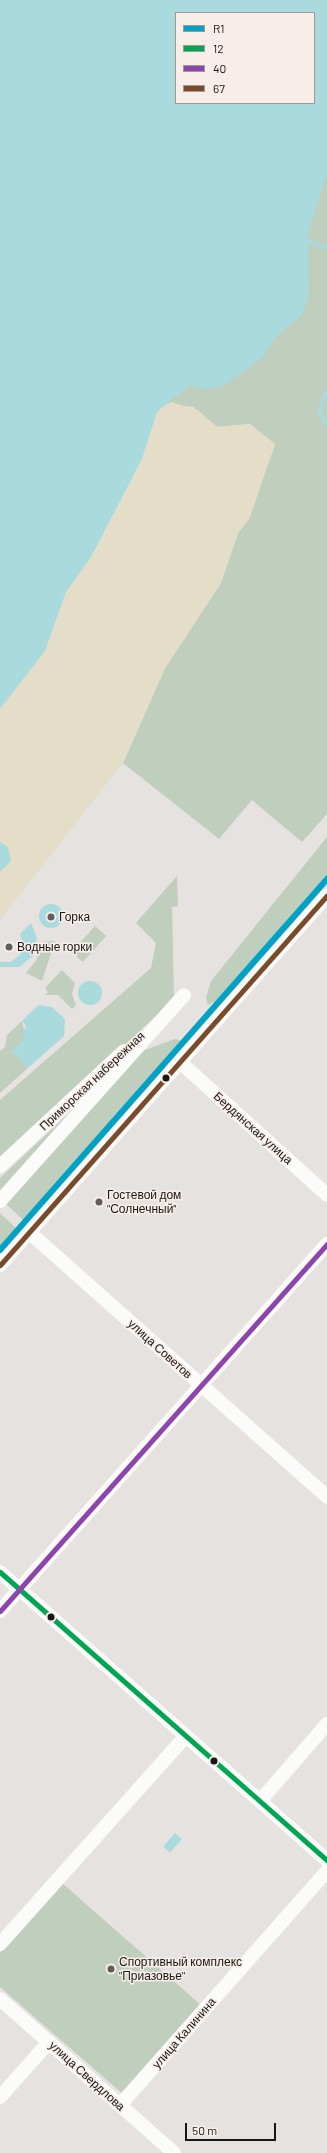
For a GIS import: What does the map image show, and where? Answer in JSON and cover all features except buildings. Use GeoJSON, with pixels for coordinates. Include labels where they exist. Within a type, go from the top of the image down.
{"type":"FeatureCollection","features":[{"type":"Feature","properties":{"kind":"street"},"geometry":{"type":"LineString","coordinates":[[0,1265],[180,1062],[325,902]]}},
{"type":"Feature","properties":{"kind":"street","name":"Приморская набережная"},"geometry":{"type":"LineString","coordinates":[[0,1166],[184,995],[0,1201]]}},
{"type":"Feature","properties":{"kind":"street","name":"Бердянская улица"},"geometry":{"type":"LineString","coordinates":[[180,1062],[327,1195]]}},
{"type":"Feature","properties":{"kind":"street","name":"улица Советов"},"geometry":{"type":"LineString","coordinates":[[29,1232],[327,1497]]}},
{"type":"Feature","properties":{"kind":"street"},"geometry":{"type":"LineString","coordinates":[[0,1612],[327,1244]]}},
{"type":"Feature","properties":{"kind":"street"},"geometry":{"type":"LineString","coordinates":[[0,1572],[327,1860]]}},
{"type":"Feature","properties":{"kind":"street"},"geometry":{"type":"LineString","coordinates":[[260,1801],[327,1724]]}},
{"type":"Feature","properties":{"kind":"street"},"geometry":{"type":"LineString","coordinates":[[0,1944],[186,1736]]}},
{"type":"Feature","properties":{"kind":"street","name":"улица Калинина"},"geometry":{"type":"LineString","coordinates":[[120,2105],[327,1871]]}},
{"type":"Feature","properties":{"kind":"street","name":"улица Свердлова"},"geometry":{"type":"LineString","coordinates":[[0,1999],[174,2153]]}},
{"type":"Feature","properties":{"kind":"street"},"geometry":{"type":"LineString","coordinates":[[0,2097],[49,2042]]}},
{"type":"Feature","properties":{"kind":"green space"},"geometry":{"type":"Polygon","coordinates":[[[327,75],[327,814],[302,842],[252,800],[219,839],[123,763],[165,668],[221,583],[238,533],[249,519],[275,444],[250,424],[217,427],[193,407],[174,405],[165,409],[313,104],[315,104],[315,100],[327,75]]]}},
{"type":"Feature","properties":{"kind":"green space"},"geometry":{"type":"Polygon","coordinates":[[[327,837],[327,877],[216,1001],[208,1005],[206,998],[211,981],[327,837]]]}},
{"type":"Feature","properties":{"kind":"green space"},"geometry":{"type":"Polygon","coordinates":[[[177,876],[178,906],[172,907],[174,999],[0,1161],[0,1100],[151,968],[156,943],[136,923],[177,876]]]}},
{"type":"Feature","properties":{"kind":"green space"},"geometry":{"type":"Polygon","coordinates":[[[95,926],[106,936],[83,962],[72,952],[95,926]]]}},
{"type":"Feature","properties":{"kind":"green space"},"geometry":{"type":"Polygon","coordinates":[[[55,941],[42,981],[26,973],[37,959],[42,942],[55,941]]]}},
{"type":"Feature","properties":{"kind":"green space"},"geometry":{"type":"Polygon","coordinates":[[[62,970],[75,983],[72,994],[76,1005],[72,1009],[58,995],[45,995],[48,992],[45,988],[62,970]]]}},
{"type":"Feature","properties":{"kind":"green space"},"geometry":{"type":"Polygon","coordinates":[[[22,1021],[26,1039],[12,1051],[28,1068],[0,1093],[0,1051],[5,1047],[7,1035],[22,1021]]]}},
{"type":"Feature","properties":{"kind":"green space"},"geometry":{"type":"Polygon","coordinates":[[[175,1039],[182,1041],[24,1221],[4,1202],[142,1051],[175,1039]]]}},
{"type":"Feature","properties":{"kind":"green space"},"geometry":{"type":"Polygon","coordinates":[[[165,1065],[166,1069],[24,1225],[165,1065]]]}},
{"type":"Feature","properties":{"kind":"green space"},"geometry":{"type":"Polygon","coordinates":[[[84,1099],[0,1192],[0,1178],[84,1099]]]}},
{"type":"Feature","properties":{"kind":"green space"},"geometry":{"type":"Polygon","coordinates":[[[0,1213],[16,1228],[0,1246],[0,1213]]]}},
{"type":"Feature","properties":{"kind":"green space"},"geometry":{"type":"Polygon","coordinates":[[[62,1883],[202,2006],[124,2095],[0,1987],[0,1953],[62,1883]]]}},
{"type":"Feature","properties":{"kind":"sand"},"geometry":{"type":"Polygon","coordinates":[[[171,402],[198,410],[217,427],[249,424],[275,444],[249,519],[238,533],[221,583],[165,668],[123,763],[0,920],[0,709],[45,651],[66,592],[91,556],[142,459],[157,412],[171,402]]]}},
{"type":"Feature","properties":{"kind":"water"},"geometry":{"type":"Polygon","coordinates":[[[0,0],[327,0],[327,174],[308,232],[309,296],[302,315],[275,337],[263,357],[239,375],[218,388],[202,389],[190,385],[157,412],[142,459],[91,557],[66,592],[45,651],[0,709],[0,0]]]}},
{"type":"Feature","properties":{"kind":"water"},"geometry":{"type":"Polygon","coordinates":[[[0,842],[8,847],[11,861],[0,872],[0,842]]]}},
{"type":"Feature","properties":{"kind":"water","name":"Горка"},"geometry":{"type":"Polygon","coordinates":[[[51,904],[56,905],[62,911],[62,921],[56,927],[51,928],[46,927],[40,921],[39,916],[40,911],[46,905],[51,904]]]}},
{"type":"Feature","properties":{"kind":"water"},"geometry":{"type":"Polygon","coordinates":[[[31,923],[37,938],[33,956],[19,967],[0,967],[0,962],[11,962],[20,955],[23,943],[20,934],[31,923]]]}},
{"type":"Feature","properties":{"kind":"water"},"geometry":{"type":"Polygon","coordinates":[[[90,981],[95,982],[101,988],[101,998],[95,1004],[90,1005],[85,1004],[79,998],[78,993],[79,988],[85,982],[90,981]]]}},
{"type":"Feature","properties":{"kind":"water"},"geometry":{"type":"Polygon","coordinates":[[[38,1005],[52,1007],[65,1019],[64,1036],[28,1068],[12,1051],[25,1039],[22,1035],[26,1026],[22,1021],[38,1005]]]}},
{"type":"Feature","properties":{"kind":"water"},"geometry":{"type":"Polygon","coordinates":[[[175,1833],[182,1839],[170,1852],[163,1847],[175,1833]]]}},
{"type":"Feature","properties":{"kind":"waterway"},"geometry":{"type":"LineString","coordinates":[[305,241],[327,247]]}},
{"type":"Feature","properties":{"kind":"waterway"},"geometry":{"type":"LineString","coordinates":[[327,392],[320,411],[327,424]]}},
{"type":"Feature","properties":{"kind":"transit line","name":"R1"},"geometry":{"type":"LineString","coordinates":[[0,1250],[327,879]]}},
{"type":"Feature","properties":{"kind":"transit line","name":"67"},"geometry":{"type":"LineString","coordinates":[[0,1265],[327,896]]}},
{"type":"Feature","properties":{"kind":"transit line","name":"40"},"geometry":{"type":"LineString","coordinates":[[0,1611],[327,1244]]}},
{"type":"Feature","properties":{"kind":"transit line","name":"12"},"geometry":{"type":"LineString","coordinates":[[0,1572],[327,1860]]}},
{"type":"Feature","properties":{"kind":"place","name":"Горка"},"geometry":{"type":"Point","coordinates":[51,917]}},
{"type":"Feature","properties":{"kind":"place","name":"Водные горки"},"geometry":{"type":"Point","coordinates":[9,947]}},
{"type":"Feature","properties":{"kind":"place","name":"Гостевой дом \"Солнечный\""},"geometry":{"type":"Point","coordinates":[99,1202]}},
{"type":"Feature","properties":{"kind":"place","name":"Спортивный комплекс \"Приазовье\""},"geometry":{"type":"Point","coordinates":[111,1969]}}]}
